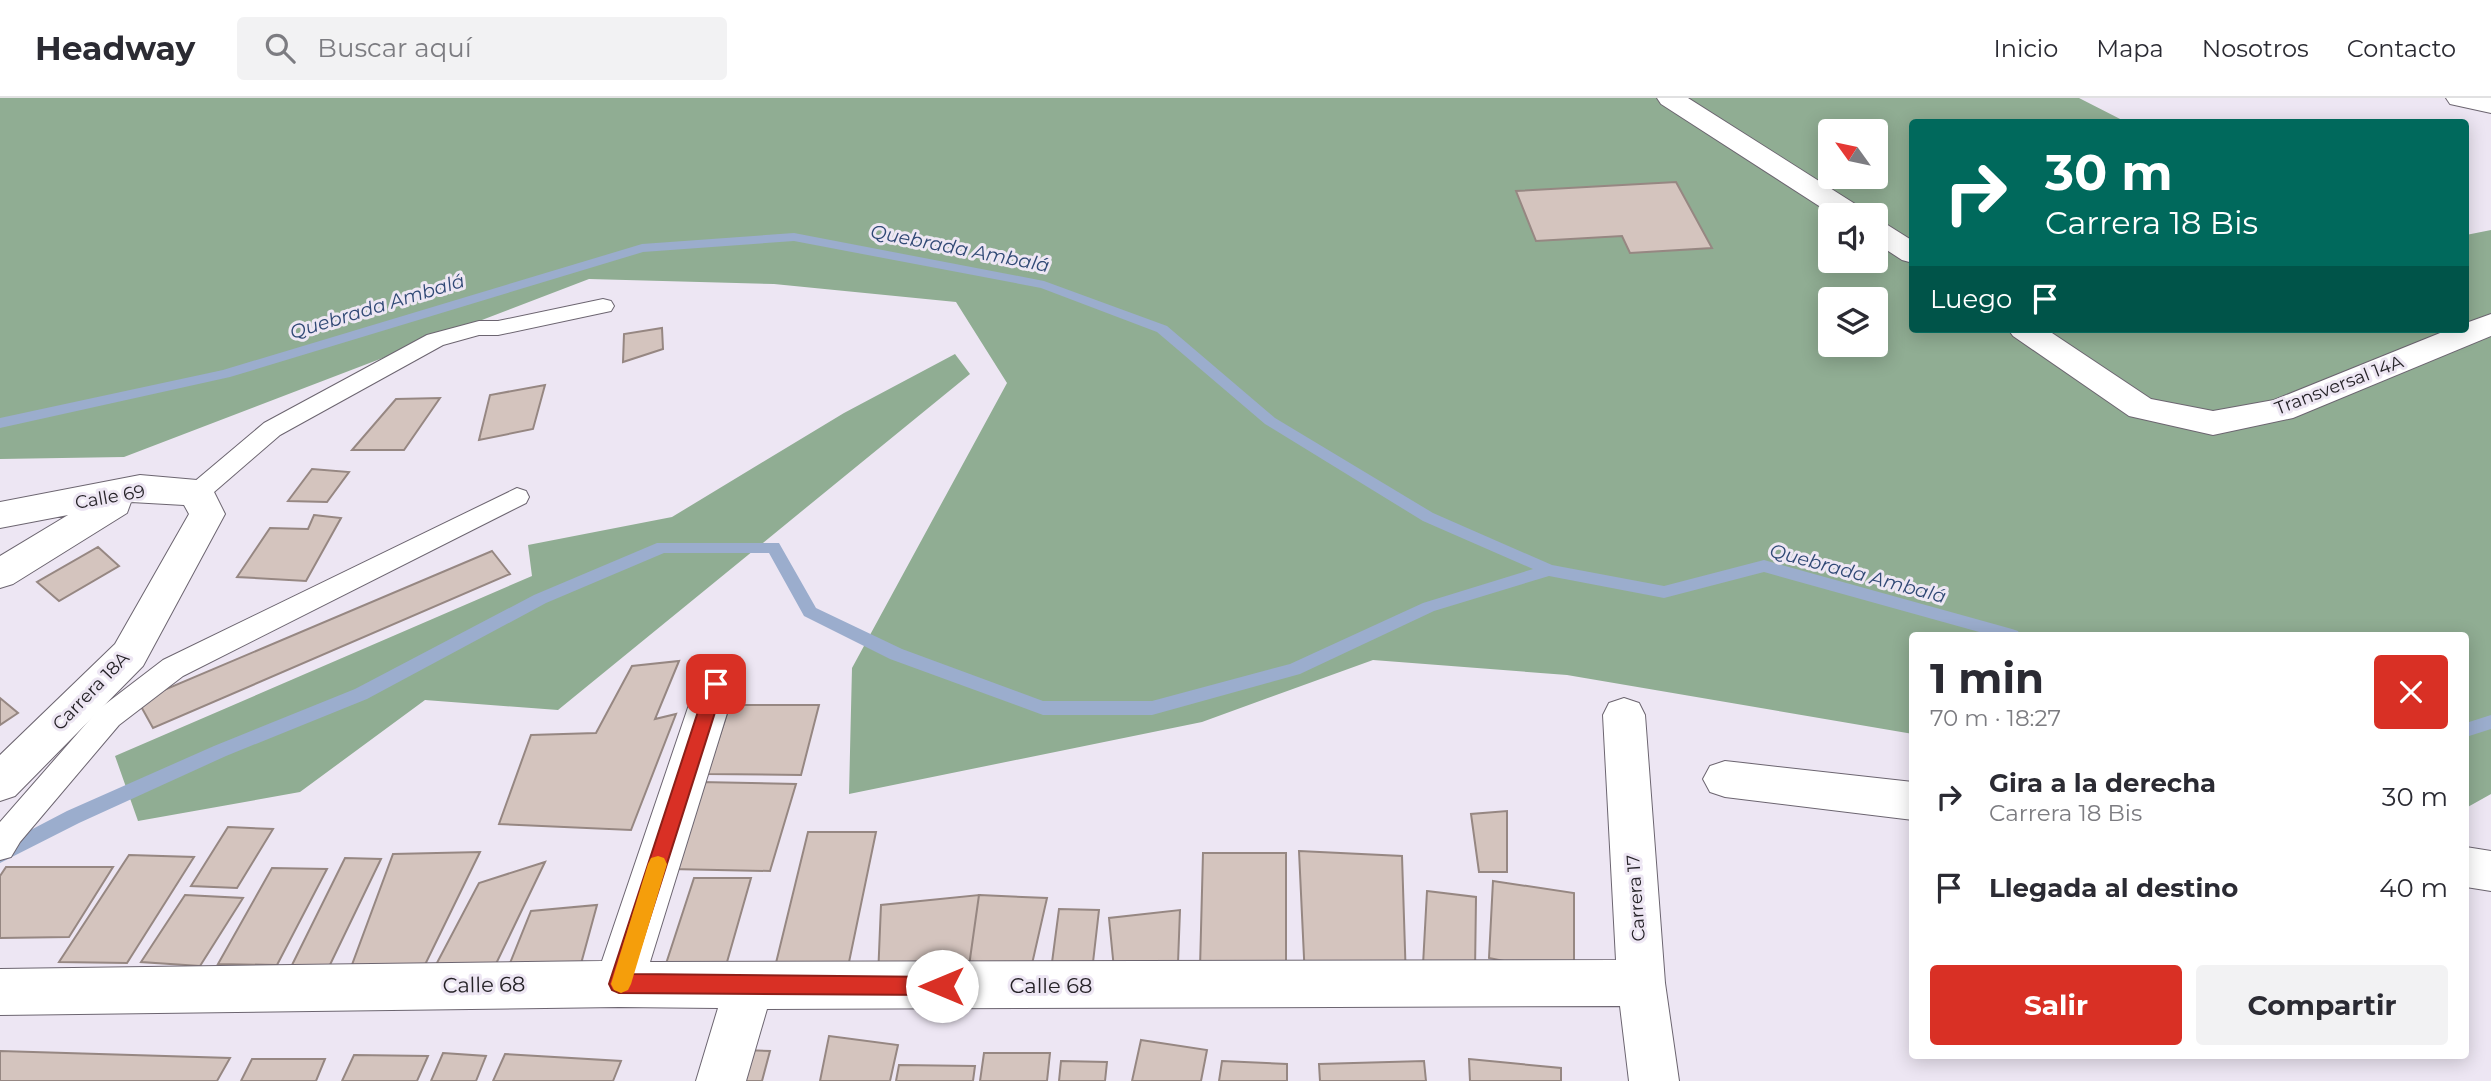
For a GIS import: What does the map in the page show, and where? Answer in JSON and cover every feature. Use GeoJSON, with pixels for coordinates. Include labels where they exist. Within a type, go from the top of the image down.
{"type":"FeatureCollection","features":[{"type":"Feature","properties":{"kind":"street"},"geometry":{"type":"LineString","coordinates":[[1670,98],[1834,203]]}},
{"type":"Feature","properties":{"kind":"street"},"geometry":{"type":"LineString","coordinates":[[2459,98],[2491,106]]}},
{"type":"Feature","properties":{"kind":"street"},"geometry":{"type":"LineString","coordinates":[[1888,238],[1909,251]]}},
{"type":"Feature","properties":{"kind":"street","name":"Transversal 14A"},"geometry":{"type":"LineString","coordinates":[[2030,333],[2141,408],[2213,423],[2281,410],[2491,324]]}},
{"type":"Feature","properties":{"kind":"street"},"geometry":{"type":"LineString","coordinates":[[0,574],[140,488]]}},
{"type":"Feature","properties":{"kind":"street","name":"Calle 69"},"geometry":{"type":"LineString","coordinates":[[0,515],[140,488],[202,503]]}},
{"type":"Feature","properties":{"kind":"street","name":"Carrera 18A"},"geometry":{"type":"LineString","coordinates":[[0,783],[129,655],[202,503]]}},
{"type":"Feature","properties":{"kind":"street"},"geometry":{"type":"LineString","coordinates":[[619,984],[716,684]]}},
{"type":"Feature","properties":{"kind":"street","name":"Carrera 17"},"geometry":{"type":"LineString","coordinates":[[1624,715],[1641,983],[1654,1081]]}},
{"type":"Feature","properties":{"kind":"street"},"geometry":{"type":"LineString","coordinates":[[1725,779],[1909,801]]}},
{"type":"Feature","properties":{"kind":"street"},"geometry":{"type":"LineString","coordinates":[[2469,867],[2491,871]]}},
{"type":"Feature","properties":{"kind":"street","name":"Calle 68"},"geometry":{"type":"LineString","coordinates":[[0,992],[619,984],[749,986],[1641,983]]}},
{"type":"Feature","properties":{"kind":"street"},"geometry":{"type":"LineString","coordinates":[[721,1081],[749,986]]}},
{"type":"Feature","properties":{"kind":"lane"},"geometry":{"type":"LineString","coordinates":[[202,503],[272,429],[435,341],[479,328],[498,328],[603,306]]}},
{"type":"Feature","properties":{"kind":"lane"},"geometry":{"type":"LineString","coordinates":[[5,840],[109,717],[173,668],[517,497]]}},
{"type":"Feature","properties":{"kind":"green space"},"geometry":{"type":"Polygon","coordinates":[[[0,98],[2079,98],[2120,119],[1909,119],[1909,333],[2469,333],[2469,234],[2491,230],[2491,794],[2469,806],[2469,632],[1909,632],[1909,733],[1567,675],[1373,660],[1202,722],[849,794],[852,668],[1007,383],[956,302],[774,284],[589,279],[124,457],[0,459],[0,98]]]}},
{"type":"Feature","properties":{"kind":"green space"},"geometry":{"type":"Polygon","coordinates":[[[955,354],[970,374],[558,710],[425,700],[300,792],[138,821],[115,756],[532,576],[528,545],[672,517],[844,413],[955,354]]]}},
{"type":"Feature","properties":{"kind":"building"},"geometry":{"type":"Polygon","coordinates":[[[1676,182],[1712,248],[1630,253],[1622,236],[1536,241],[1516,191],[1676,182]]]}},
{"type":"Feature","properties":{"kind":"building"},"geometry":{"type":"Polygon","coordinates":[[[662,328],[663,349],[623,362],[624,334],[662,328]]]}},
{"type":"Feature","properties":{"kind":"building"},"geometry":{"type":"Polygon","coordinates":[[[545,385],[533,429],[479,440],[490,395],[545,385]]]}},
{"type":"Feature","properties":{"kind":"building"},"geometry":{"type":"Polygon","coordinates":[[[440,398],[404,450],[352,450],[396,399],[440,398]]]}},
{"type":"Feature","properties":{"kind":"building"},"geometry":{"type":"Polygon","coordinates":[[[312,469],[349,472],[327,502],[288,501],[312,469]]]}},
{"type":"Feature","properties":{"kind":"building"},"geometry":{"type":"Polygon","coordinates":[[[314,515],[341,518],[306,581],[237,577],[270,528],[308,529],[314,515]]]}},
{"type":"Feature","properties":{"kind":"building"},"geometry":{"type":"Polygon","coordinates":[[[98,547],[119,566],[59,601],[37,582],[98,547]]]}},
{"type":"Feature","properties":{"kind":"building"},"geometry":{"type":"Polygon","coordinates":[[[492,551],[510,574],[153,728],[138,701],[492,551]]]}},
{"type":"Feature","properties":{"kind":"building"},"geometry":{"type":"Polygon","coordinates":[[[679,661],[655,719],[676,714],[631,830],[499,824],[531,735],[596,733],[632,666],[679,661]]]}},
{"type":"Feature","properties":{"kind":"building"},"geometry":{"type":"Polygon","coordinates":[[[0,698],[18,713],[0,725],[0,698]]]}},
{"type":"Feature","properties":{"kind":"building"},"geometry":{"type":"Polygon","coordinates":[[[730,705],[819,705],[801,775],[707,774],[730,705]]]}},
{"type":"Feature","properties":{"kind":"building"},"geometry":{"type":"Polygon","coordinates":[[[700,782],[796,784],[770,871],[671,869],[700,782]]]}},
{"type":"Feature","properties":{"kind":"building"},"geometry":{"type":"Polygon","coordinates":[[[1507,811],[1507,872],[1479,872],[1471,814],[1507,811]]]}},
{"type":"Feature","properties":{"kind":"building"},"geometry":{"type":"Polygon","coordinates":[[[228,827],[273,829],[237,888],[191,886],[228,827]]]}},
{"type":"Feature","properties":{"kind":"building"},"geometry":{"type":"Polygon","coordinates":[[[808,832],[876,832],[848,967],[775,967],[808,832]]]}},
{"type":"Feature","properties":{"kind":"building"},"geometry":{"type":"Polygon","coordinates":[[[1299,851],[1402,856],[1406,981],[1305,979],[1299,851]]]}},
{"type":"Feature","properties":{"kind":"building"},"geometry":{"type":"Polygon","coordinates":[[[480,852],[419,977],[346,981],[393,854],[480,852]]]}},
{"type":"Feature","properties":{"kind":"building"},"geometry":{"type":"Polygon","coordinates":[[[1203,853],[1286,853],[1286,969],[1200,968],[1203,853]]]}},
{"type":"Feature","properties":{"kind":"building"},"geometry":{"type":"Polygon","coordinates":[[[129,855],[194,857],[127,963],[59,962],[129,855]]]}},
{"type":"Feature","properties":{"kind":"building"},"geometry":{"type":"Polygon","coordinates":[[[345,858],[381,859],[327,971],[289,971],[345,858]]]}},
{"type":"Feature","properties":{"kind":"building"},"geometry":{"type":"Polygon","coordinates":[[[545,862],[493,970],[429,978],[479,883],[545,862]]]}},
{"type":"Feature","properties":{"kind":"building"},"geometry":{"type":"Polygon","coordinates":[[[6,867],[113,867],[69,937],[0,938],[0,876],[6,867]]]}},
{"type":"Feature","properties":{"kind":"building"},"geometry":{"type":"Polygon","coordinates":[[[272,868],[327,869],[277,965],[218,964],[272,868]]]}},
{"type":"Feature","properties":{"kind":"building"},"geometry":{"type":"Polygon","coordinates":[[[694,878],[751,878],[723,976],[662,976],[694,878]]]}},
{"type":"Feature","properties":{"kind":"building"},"geometry":{"type":"Polygon","coordinates":[[[1493,881],[1574,893],[1574,975],[1489,958],[1493,881]]]}},
{"type":"Feature","properties":{"kind":"building"},"geometry":{"type":"Polygon","coordinates":[[[1427,891],[1476,897],[1475,972],[1423,965],[1427,891]]]}},
{"type":"Feature","properties":{"kind":"building"},"geometry":{"type":"Polygon","coordinates":[[[185,895],[243,898],[200,966],[141,962],[185,895]]]}},
{"type":"Feature","properties":{"kind":"building"},"geometry":{"type":"Polygon","coordinates":[[[979,895],[1047,898],[1032,964],[969,966],[979,895]]]}},
{"type":"Feature","properties":{"kind":"building"},"geometry":{"type":"Polygon","coordinates":[[[979,895],[969,966],[878,977],[881,905],[979,895]]]}},
{"type":"Feature","properties":{"kind":"building"},"geometry":{"type":"Polygon","coordinates":[[[597,905],[579,971],[504,978],[531,911],[597,905]]]}},
{"type":"Feature","properties":{"kind":"building"},"geometry":{"type":"Polygon","coordinates":[[[1059,909],[1099,910],[1092,971],[1051,970],[1059,909]]]}},
{"type":"Feature","properties":{"kind":"building"},"geometry":{"type":"Polygon","coordinates":[[[1180,910],[1178,963],[1114,969],[1109,918],[1180,910]]]}},
{"type":"Feature","properties":{"kind":"building"},"geometry":{"type":"Polygon","coordinates":[[[829,1036],[898,1045],[890,1081],[820,1081],[829,1036]]]}},
{"type":"Feature","properties":{"kind":"building"},"geometry":{"type":"Polygon","coordinates":[[[1141,1040],[1207,1050],[1201,1081],[1132,1081],[1141,1040]]]}},
{"type":"Feature","properties":{"kind":"building"},"geometry":{"type":"Polygon","coordinates":[[[743,1050],[770,1051],[762,1081],[733,1081],[743,1050]]]}},
{"type":"Feature","properties":{"kind":"building"},"geometry":{"type":"Polygon","coordinates":[[[0,1051],[230,1058],[217,1081],[0,1081],[0,1051]]]}},
{"type":"Feature","properties":{"kind":"building"},"geometry":{"type":"Polygon","coordinates":[[[443,1053],[486,1056],[476,1081],[431,1081],[443,1053]]]}},
{"type":"Feature","properties":{"kind":"building"},"geometry":{"type":"Polygon","coordinates":[[[984,1053],[1050,1053],[1047,1081],[980,1081],[984,1053]]]}},
{"type":"Feature","properties":{"kind":"building"},"geometry":{"type":"Polygon","coordinates":[[[505,1054],[621,1061],[613,1081],[493,1081],[505,1054]]]}},
{"type":"Feature","properties":{"kind":"building"},"geometry":{"type":"Polygon","coordinates":[[[354,1055],[428,1056],[417,1081],[342,1081],[354,1055]]]}},
{"type":"Feature","properties":{"kind":"building"},"geometry":{"type":"Polygon","coordinates":[[[252,1059],[325,1059],[316,1081],[241,1081],[252,1059]]]}},
{"type":"Feature","properties":{"kind":"building"},"geometry":{"type":"Polygon","coordinates":[[[1469,1059],[1561,1068],[1561,1081],[1470,1081],[1469,1059]]]}},
{"type":"Feature","properties":{"kind":"building"},"geometry":{"type":"Polygon","coordinates":[[[1061,1061],[1107,1062],[1105,1081],[1059,1081],[1061,1061]]]}},
{"type":"Feature","properties":{"kind":"building"},"geometry":{"type":"Polygon","coordinates":[[[1222,1061],[1287,1064],[1287,1081],[1219,1081],[1222,1061]]]}},
{"type":"Feature","properties":{"kind":"building"},"geometry":{"type":"Polygon","coordinates":[[[1424,1061],[1426,1081],[1320,1081],[1319,1064],[1424,1061]]]}},
{"type":"Feature","properties":{"kind":"building"},"geometry":{"type":"Polygon","coordinates":[[[899,1065],[975,1066],[973,1081],[896,1081],[899,1065]]]}},
{"type":"Feature","properties":{"kind":"waterway","name":"Quebrada Ambalá"},"geometry":{"type":"LineString","coordinates":[[0,423],[225,374],[642,248],[794,237],[1044,285],[1162,329],[1270,421],[1428,517],[1549,570]]}},
{"type":"Feature","properties":{"kind":"waterway"},"geometry":{"type":"LineString","coordinates":[[0,855],[73,817],[220,751],[361,694],[540,599],[662,547],[774,547],[810,612],[896,654],[1043,708],[1152,708],[1294,669],[1429,607],[1549,570]]}},
{"type":"Feature","properties":{"kind":"waterway","name":"Quebrada Ambalá"},"geometry":{"type":"LineString","coordinates":[[1549,570],[1664,592],[1764,566],[2001,632]]}},
{"type":"Feature","properties":{"kind":"waterway","name":"Quebrada Ambalá"},"geometry":{"type":"LineString","coordinates":[[2469,729],[2491,722]]}},
{"type":"Feature","properties":{"kind":"slow traffic"},"geometry":{"type":"LineString","coordinates":[[621,984],[658,864]]}},
{"type":"Feature","properties":{"kind":"route"},"geometry":{"type":"LineString","coordinates":[[716,684],[619,984],[942,986]]}}]}
